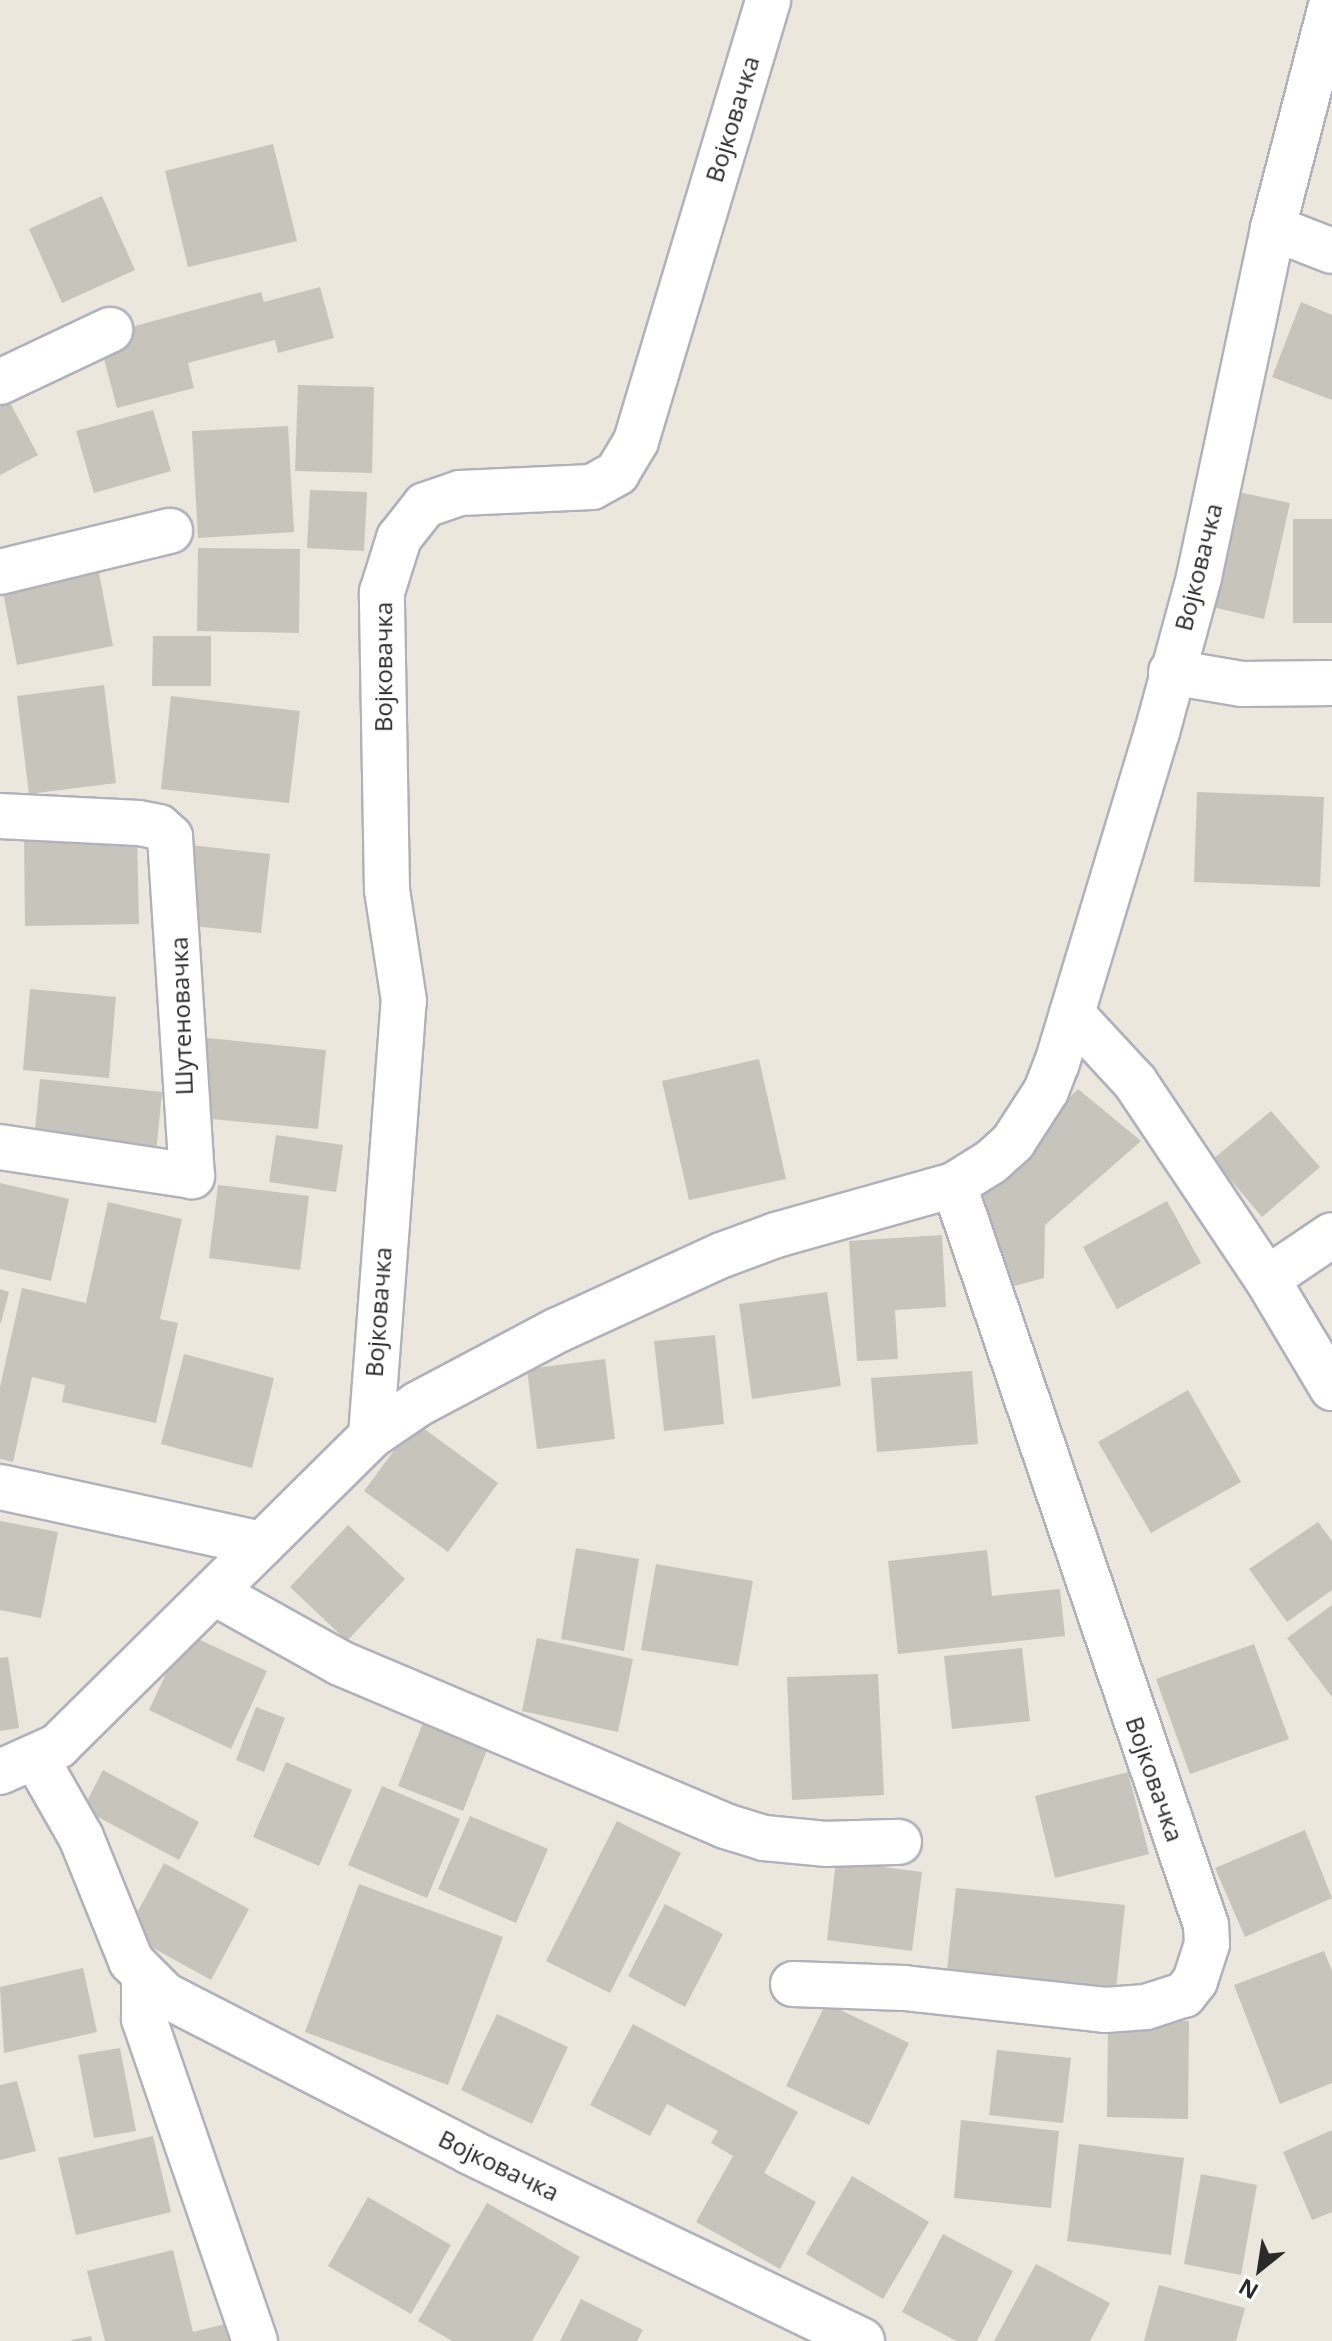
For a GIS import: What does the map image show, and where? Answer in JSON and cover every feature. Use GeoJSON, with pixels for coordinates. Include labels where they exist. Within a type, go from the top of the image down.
{"type":"FeatureCollection","features":[{"type":"Feature","properties":{"kind":"street","name":"Војковачка"},"geometry":{"type":"LineString","coordinates":[[371,1436],[404,1001],[387,890],[382,592],[399,538],[425,505],[460,493],[592,487],[617,473],[636,441],[768,0]]}},
{"type":"Feature","properties":{"kind":"street","name":"Војковачка"},"geometry":{"type":"LineString","coordinates":[[862,2341],[470,2152],[165,1995],[144,1978],[118,1934],[81,1837],[18,1766],[85,1721],[371,1436],[478,1371],[660,1281],[776,1235],[954,1185],[991,1162],[1032,1115],[1046,1091],[1072,1014],[1199,577],[1273,228],[1332,1]]}},
{"type":"Feature","properties":{"kind":"street"},"geometry":{"type":"LineString","coordinates":[[1273,228],[1332,251]]}},
{"type":"Feature","properties":{"kind":"street"},"geometry":{"type":"LineString","coordinates":[[0,382],[110,330]]}},
{"type":"Feature","properties":{"kind":"street"},"geometry":{"type":"LineString","coordinates":[[0,572],[170,531]]}},
{"type":"Feature","properties":{"kind":"street"},"geometry":{"type":"LineString","coordinates":[[1171,672],[1242,684],[1332,683]]}},
{"type":"Feature","properties":{"kind":"street","name":"Шутеновачка"},"geometry":{"type":"LineString","coordinates":[[0,816],[139,823],[159,827],[170,837],[187,1153],[192,1176],[0,1147]]}},
{"type":"Feature","properties":{"kind":"street"},"geometry":{"type":"LineString","coordinates":[[1072,1014],[1135,1082],[1267,1279],[1332,1388]]}},
{"type":"Feature","properties":{"kind":"street","name":"Војковачка"},"geometry":{"type":"LineString","coordinates":[[793,1984],[904,1988],[1105,2010],[1146,2007],[1184,1995],[1195,1981],[1207,1944],[1206,1925],[954,1185]]}},
{"type":"Feature","properties":{"kind":"street"},"geometry":{"type":"LineString","coordinates":[[1267,1279],[1332,1235]]}},
{"type":"Feature","properties":{"kind":"street"},"geometry":{"type":"LineString","coordinates":[[0,1487],[262,1544]]}},
{"type":"Feature","properties":{"kind":"street"},"geometry":{"type":"LineString","coordinates":[[215,1593],[340,1663],[725,1826],[764,1838],[826,1844],[899,1842]]}},
{"type":"Feature","properties":{"kind":"street"},"geometry":{"type":"LineString","coordinates":[[144,1978],[144,2019],[255,2341]]}},
{"type":"Feature","properties":{"kind":"building"},"geometry":{"type":"Polygon","coordinates":[[[273,144],[297,241],[188,267],[165,171],[273,144]]]}},
{"type":"Feature","properties":{"kind":"building"},"geometry":{"type":"Polygon","coordinates":[[[102,196],[135,270],[62,303],[29,229],[102,196]]]}},
{"type":"Feature","properties":{"kind":"building"},"geometry":{"type":"Polygon","coordinates":[[[320,287],[334,338],[278,353],[275,340],[188,363],[194,388],[117,408],[98,336],[261,292],[264,302],[320,287]]]}},
{"type":"Feature","properties":{"kind":"building"},"geometry":{"type":"Polygon","coordinates":[[[1301,302],[1332,315],[1332,400],[1272,377],[1301,302]]]}},
{"type":"Feature","properties":{"kind":"building"},"geometry":{"type":"Polygon","coordinates":[[[298,385],[374,387],[372,473],[295,471],[298,385]]]}},
{"type":"Feature","properties":{"kind":"building"},"geometry":{"type":"Polygon","coordinates":[[[9,401],[38,455],[0,475],[0,405],[9,401]]]}},
{"type":"Feature","properties":{"kind":"building"},"geometry":{"type":"Polygon","coordinates":[[[153,410],[171,471],[94,493],[76,431],[153,410]]]}},
{"type":"Feature","properties":{"kind":"building"},"geometry":{"type":"Polygon","coordinates":[[[288,426],[294,532],[198,538],[192,431],[288,426]]]}},
{"type":"Feature","properties":{"kind":"building"},"geometry":{"type":"Polygon","coordinates":[[[310,490],[367,492],[364,551],[307,548],[310,490]]]}},
{"type":"Feature","properties":{"kind":"building"},"geometry":{"type":"Polygon","coordinates":[[[1229,490],[1290,503],[1264,619],[1204,605],[1229,490]]]}},
{"type":"Feature","properties":{"kind":"building"},"geometry":{"type":"Polygon","coordinates":[[[1293,519],[1332,519],[1332,623],[1293,623],[1293,519]]]}},
{"type":"Feature","properties":{"kind":"building"},"geometry":{"type":"Polygon","coordinates":[[[198,548],[300,549],[299,633],[197,631],[198,548]]]}},
{"type":"Feature","properties":{"kind":"building"},"geometry":{"type":"Polygon","coordinates":[[[98,568],[113,646],[17,665],[2,587],[98,568]]]}},
{"type":"Feature","properties":{"kind":"building"},"geometry":{"type":"Polygon","coordinates":[[[153,636],[211,636],[211,686],[152,686],[153,636]]]}},
{"type":"Feature","properties":{"kind":"building"},"geometry":{"type":"Polygon","coordinates":[[[104,685],[116,783],[29,794],[17,696],[104,685]]]}},
{"type":"Feature","properties":{"kind":"building"},"geometry":{"type":"Polygon","coordinates":[[[171,696],[300,711],[289,803],[161,789],[171,696]]]}},
{"type":"Feature","properties":{"kind":"building"},"geometry":{"type":"Polygon","coordinates":[[[1197,792],[1324,797],[1320,887],[1194,882],[1197,792]]]}},
{"type":"Feature","properties":{"kind":"building"},"geometry":{"type":"Polygon","coordinates":[[[137,833],[139,924],[25,926],[24,835],[137,833]]]}},
{"type":"Feature","properties":{"kind":"building"},"geometry":{"type":"Polygon","coordinates":[[[191,845],[270,854],[261,933],[183,925],[191,845]]]}},
{"type":"Feature","properties":{"kind":"building"},"geometry":{"type":"Polygon","coordinates":[[[30,989],[116,997],[109,1078],[23,1070],[30,989]]]}},
{"type":"Feature","properties":{"kind":"building"},"geometry":{"type":"Polygon","coordinates":[[[198,1037],[326,1050],[318,1129],[190,1117],[198,1037]]]}},
{"type":"Feature","properties":{"kind":"building"},"geometry":{"type":"Polygon","coordinates":[[[759,1059],[786,1179],[689,1200],[662,1081],[759,1059]]]}},
{"type":"Feature","properties":{"kind":"building"},"geometry":{"type":"Polygon","coordinates":[[[40,1079],[162,1092],[156,1153],[34,1140],[40,1079]]]}},
{"type":"Feature","properties":{"kind":"building"},"geometry":{"type":"Polygon","coordinates":[[[1078,1089],[1141,1141],[1045,1225],[1044,1278],[995,1291],[965,1198],[1078,1089]]]}},
{"type":"Feature","properties":{"kind":"building"},"geometry":{"type":"Polygon","coordinates":[[[1271,1111],[1320,1167],[1262,1217],[1213,1159],[1271,1111]]]}},
{"type":"Feature","properties":{"kind":"building"},"geometry":{"type":"Polygon","coordinates":[[[276,1135],[343,1145],[336,1192],[269,1182],[276,1135]]]}},
{"type":"Feature","properties":{"kind":"building"},"geometry":{"type":"Polygon","coordinates":[[[0,1183],[69,1199],[51,1281],[0,1269],[0,1183]]]}},
{"type":"Feature","properties":{"kind":"building"},"geometry":{"type":"Polygon","coordinates":[[[218,1185],[309,1196],[300,1270],[209,1258],[218,1185]]]}},
{"type":"Feature","properties":{"kind":"building"},"geometry":{"type":"Polygon","coordinates":[[[1167,1201],[1201,1263],[1117,1309],[1083,1247],[1167,1201]]]}},
{"type":"Feature","properties":{"kind":"building"},"geometry":{"type":"Polygon","coordinates":[[[108,1202],[182,1219],[160,1319],[178,1323],[156,1423],[62,1402],[65,1385],[32,1377],[13,1462],[0,1459],[0,1387],[22,1288],[86,1303],[108,1202]]]}},
{"type":"Feature","properties":{"kind":"building"},"geometry":{"type":"Polygon","coordinates":[[[942,1235],[946,1307],[895,1310],[898,1359],[857,1361],[849,1241],[942,1235]]]}},
{"type":"Feature","properties":{"kind":"building"},"geometry":{"type":"Polygon","coordinates":[[[0,1289],[9,1292],[1,1323],[0,1323],[0,1289]]]}},
{"type":"Feature","properties":{"kind":"building"},"geometry":{"type":"Polygon","coordinates":[[[827,1292],[841,1386],[752,1399],[739,1304],[827,1292]]]}},
{"type":"Feature","properties":{"kind":"building"},"geometry":{"type":"Polygon","coordinates":[[[715,1335],[724,1424],[664,1431],[654,1341],[715,1335]]]}},
{"type":"Feature","properties":{"kind":"building"},"geometry":{"type":"Polygon","coordinates":[[[184,1354],[274,1378],[252,1468],[161,1444],[184,1354]]]}},
{"type":"Feature","properties":{"kind":"building"},"geometry":{"type":"Polygon","coordinates":[[[605,1359],[615,1439],[537,1449],[527,1369],[605,1359]]]}},
{"type":"Feature","properties":{"kind":"building"},"geometry":{"type":"Polygon","coordinates":[[[972,1371],[978,1444],[877,1452],[871,1378],[972,1371]]]}},
{"type":"Feature","properties":{"kind":"building"},"geometry":{"type":"Polygon","coordinates":[[[1188,1390],[1241,1482],[1151,1533],[1098,1442],[1188,1390]]]}},
{"type":"Feature","properties":{"kind":"building"},"geometry":{"type":"Polygon","coordinates":[[[415,1422],[498,1483],[448,1552],[364,1491],[415,1422]]]}},
{"type":"Feature","properties":{"kind":"building"},"geometry":{"type":"Polygon","coordinates":[[[0,1521],[58,1532],[41,1618],[0,1610],[0,1521]]]}},
{"type":"Feature","properties":{"kind":"building"},"geometry":{"type":"Polygon","coordinates":[[[1318,1522],[1332,1541],[1332,1590],[1287,1622],[1249,1569],[1318,1522]]]}},
{"type":"Feature","properties":{"kind":"building"},"geometry":{"type":"Polygon","coordinates":[[[348,1525],[405,1579],[347,1641],[290,1587],[348,1525]]]}},
{"type":"Feature","properties":{"kind":"building"},"geometry":{"type":"Polygon","coordinates":[[[576,1548],[639,1559],[624,1651],[561,1639],[576,1548]]]}},
{"type":"Feature","properties":{"kind":"building"},"geometry":{"type":"Polygon","coordinates":[[[987,1550],[992,1596],[1060,1589],[1065,1636],[898,1654],[888,1561],[987,1550]]]}},
{"type":"Feature","properties":{"kind":"building"},"geometry":{"type":"Polygon","coordinates":[[[656,1564],[753,1581],[738,1666],[641,1650],[656,1564]]]}},
{"type":"Feature","properties":{"kind":"building"},"geometry":{"type":"Polygon","coordinates":[[[1332,1605],[1332,1697],[1287,1638],[1332,1605]]]}},
{"type":"Feature","properties":{"kind":"building"},"geometry":{"type":"Polygon","coordinates":[[[185,1633],[267,1671],[231,1749],[149,1710],[185,1633]]]}},
{"type":"Feature","properties":{"kind":"building"},"geometry":{"type":"Polygon","coordinates":[[[537,1638],[633,1659],[618,1732],[522,1711],[537,1638]]]}},
{"type":"Feature","properties":{"kind":"building"},"geometry":{"type":"Polygon","coordinates":[[[1254,1644],[1289,1739],[1190,1774],[1156,1679],[1254,1644]]]}},
{"type":"Feature","properties":{"kind":"building"},"geometry":{"type":"Polygon","coordinates":[[[1022,1648],[1030,1721],[952,1729],[944,1656],[1022,1648]]]}},
{"type":"Feature","properties":{"kind":"building"},"geometry":{"type":"Polygon","coordinates":[[[8,1657],[19,1728],[0,1731],[0,1658],[8,1657]]]}},
{"type":"Feature","properties":{"kind":"building"},"geometry":{"type":"Polygon","coordinates":[[[878,1674],[884,1795],[792,1800],[787,1677],[878,1674]]]}},
{"type":"Feature","properties":{"kind":"building"},"geometry":{"type":"Polygon","coordinates":[[[256,1707],[285,1718],[264,1772],[236,1760],[256,1707]]]}},
{"type":"Feature","properties":{"kind":"building"},"geometry":{"type":"Polygon","coordinates":[[[424,1720],[489,1745],[463,1811],[398,1786],[424,1720]]]}},
{"type":"Feature","properties":{"kind":"building"},"geometry":{"type":"Polygon","coordinates":[[[286,1762],[352,1790],[319,1866],[253,1837],[286,1762]]]}},
{"type":"Feature","properties":{"kind":"building"},"geometry":{"type":"Polygon","coordinates":[[[103,1770],[199,1822],[179,1860],[83,1809],[103,1770]]]}},
{"type":"Feature","properties":{"kind":"building"},"geometry":{"type":"Polygon","coordinates":[[[1128,1772],[1149,1854],[1055,1878],[1035,1796],[1128,1772]]]}},
{"type":"Feature","properties":{"kind":"building"},"geometry":{"type":"Polygon","coordinates":[[[382,1786],[460,1819],[427,1898],[348,1865],[382,1786]]]}},
{"type":"Feature","properties":{"kind":"building"},"geometry":{"type":"Polygon","coordinates":[[[470,1816],[548,1849],[516,1923],[438,1889],[470,1816]]]}},
{"type":"Feature","properties":{"kind":"building"},"geometry":{"type":"Polygon","coordinates":[[[617,1821],[681,1853],[610,1993],[546,1961],[617,1821]]]}},
{"type":"Feature","properties":{"kind":"building"},"geometry":{"type":"Polygon","coordinates":[[[1305,1830],[1332,1898],[1245,1937],[1215,1868],[1305,1830]]]}},
{"type":"Feature","properties":{"kind":"building"},"geometry":{"type":"Polygon","coordinates":[[[836,1861],[922,1872],[912,1951],[827,1940],[836,1861]]]}},
{"type":"Feature","properties":{"kind":"building"},"geometry":{"type":"Polygon","coordinates":[[[164,1863],[249,1909],[211,1980],[126,1933],[164,1863]]]}},
{"type":"Feature","properties":{"kind":"building"},"geometry":{"type":"Polygon","coordinates":[[[359,1884],[503,1937],[448,2085],[305,2032],[359,1884]]]}},
{"type":"Feature","properties":{"kind":"building"},"geometry":{"type":"Polygon","coordinates":[[[956,1888],[1125,1905],[1116,1988],[947,1970],[956,1888]]]}},
{"type":"Feature","properties":{"kind":"building"},"geometry":{"type":"Polygon","coordinates":[[[665,1904],[723,1934],[685,2007],[628,1976],[665,1904]]]}},
{"type":"Feature","properties":{"kind":"building"},"geometry":{"type":"Polygon","coordinates":[[[1324,1951],[1332,1971],[1332,2083],[1280,2104],[1234,1985],[1324,1951]]]}},
{"type":"Feature","properties":{"kind":"building"},"geometry":{"type":"Polygon","coordinates":[[[83,1968],[97,2032],[4,2053],[0,1987],[83,1968]]]}},
{"type":"Feature","properties":{"kind":"building"},"geometry":{"type":"Polygon","coordinates":[[[826,2003],[909,2043],[869,2125],[786,2086],[826,2003]]]}},
{"type":"Feature","properties":{"kind":"building"},"geometry":{"type":"Polygon","coordinates":[[[497,2014],[568,2047],[532,2124],[461,2090],[497,2014]]]}},
{"type":"Feature","properties":{"kind":"building"},"geometry":{"type":"Polygon","coordinates":[[[1108,2020],[1189,2021],[1188,2119],[1107,2117],[1108,2020]]]}},
{"type":"Feature","properties":{"kind":"building"},"geometry":{"type":"Polygon","coordinates":[[[633,2024],[798,2112],[764,2173],[816,2202],[780,2269],[696,2222],[733,2156],[711,2143],[718,2131],[667,2104],[650,2136],[590,2105],[633,2024]]]}},
{"type":"Feature","properties":{"kind":"building"},"geometry":{"type":"Polygon","coordinates":[[[120,2048],[136,2131],[94,2138],[78,2055],[120,2048]]]}},
{"type":"Feature","properties":{"kind":"building"},"geometry":{"type":"Polygon","coordinates":[[[997,2050],[1071,2058],[1063,2123],[989,2115],[997,2050]]]}},
{"type":"Feature","properties":{"kind":"building"},"geometry":{"type":"Polygon","coordinates":[[[17,2081],[36,2151],[0,2160],[0,2085],[17,2081]]]}},
{"type":"Feature","properties":{"kind":"building"},"geometry":{"type":"Polygon","coordinates":[[[961,2120],[1059,2131],[1051,2208],[954,2198],[961,2120]]]}},
{"type":"Feature","properties":{"kind":"building"},"geometry":{"type":"Polygon","coordinates":[[[1332,2130],[1332,2212],[1312,2220],[1283,2152],[1332,2130]]]}},
{"type":"Feature","properties":{"kind":"building"},"geometry":{"type":"Polygon","coordinates":[[[153,2136],[171,2212],[76,2235],[58,2158],[153,2136]]]}},
{"type":"Feature","properties":{"kind":"building"},"geometry":{"type":"Polygon","coordinates":[[[1079,2144],[1184,2158],[1171,2255],[1067,2241],[1079,2144]]]}},
{"type":"Feature","properties":{"kind":"building"},"geometry":{"type":"Polygon","coordinates":[[[1201,2174],[1257,2185],[1241,2275],[1184,2264],[1201,2174]]]}},
{"type":"Feature","properties":{"kind":"building"},"geometry":{"type":"Polygon","coordinates":[[[852,2176],[929,2222],[883,2299],[806,2254],[852,2176]]]}},
{"type":"Feature","properties":{"kind":"building"},"geometry":{"type":"Polygon","coordinates":[[[368,2197],[451,2245],[411,2314],[328,2266],[368,2197]]]}},
{"type":"Feature","properties":{"kind":"building"},"geometry":{"type":"Polygon","coordinates":[[[487,2203],[580,2257],[532,2341],[452,2341],[418,2321],[487,2203]]]}},
{"type":"Feature","properties":{"kind":"building"},"geometry":{"type":"Polygon","coordinates":[[[943,2234],[1013,2271],[977,2341],[956,2341],[902,2312],[943,2234]]]}},
{"type":"Feature","properties":{"kind":"building"},"geometry":{"type":"Polygon","coordinates":[[[173,2250],[193,2332],[225,2324],[229,2341],[105,2341],[87,2271],[173,2250]]]}},
{"type":"Feature","properties":{"kind":"building"},"geometry":{"type":"Polygon","coordinates":[[[1036,2264],[1110,2303],[1090,2341],[994,2341],[1036,2264]]]}},
{"type":"Feature","properties":{"kind":"building"},"geometry":{"type":"Polygon","coordinates":[[[1159,2285],[1245,2308],[1236,2341],[1144,2341],[1159,2285]]]}},
{"type":"Feature","properties":{"kind":"building"},"geometry":{"type":"Polygon","coordinates":[[[581,2299],[643,2330],[637,2341],[560,2341],[581,2299]]]}},
{"type":"Feature","properties":{"kind":"building"},"geometry":{"type":"Polygon","coordinates":[[[91,2336],[92,2341],[71,2340],[91,2336]]]}}]}
